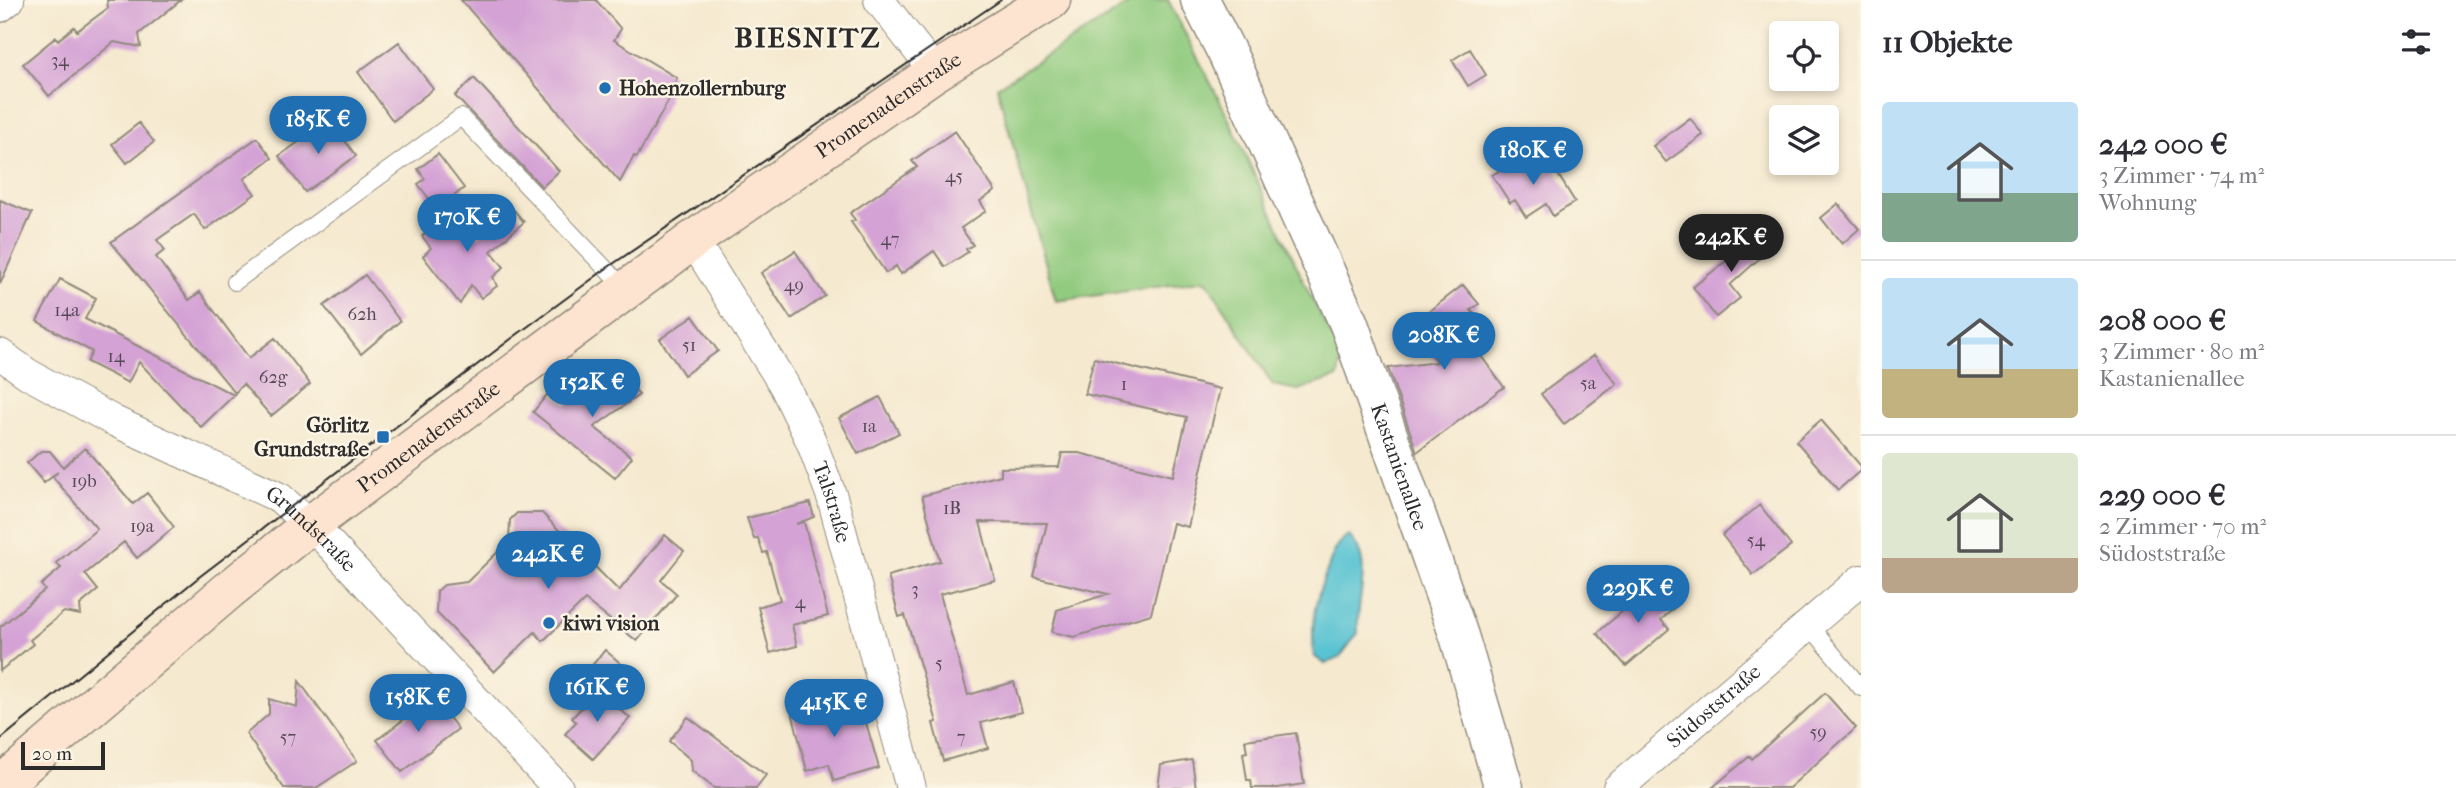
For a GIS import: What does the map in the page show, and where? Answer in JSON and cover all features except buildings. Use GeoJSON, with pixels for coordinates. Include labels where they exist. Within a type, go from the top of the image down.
{"type":"FeatureCollection","features":[{"type":"Feature","properties":{"kind":"main road","name":"Promenadenstraße"},"geometry":{"type":"LineString","coordinates":[[0,786],[229,590],[310,525],[625,289],[935,72],[1051,0]]}},
{"type":"Feature","properties":{"kind":"street"},"geometry":{"type":"LineString","coordinates":[[0,8],[9,0]]}},
{"type":"Feature","properties":{"kind":"street"},"geometry":{"type":"LineString","coordinates":[[879,0],[935,72]]}},
{"type":"Feature","properties":{"kind":"street","name":"Kastanienallee"},"geometry":{"type":"LineString","coordinates":[[1200,0],[1228,55],[1349,324],[1459,636],[1504,788]]}},
{"type":"Feature","properties":{"kind":"street","name":"Talstraße"},"geometry":{"type":"LineString","coordinates":[[693,240],[784,385],[811,441],[832,497],[911,788]]}},
{"type":"Feature","properties":{"kind":"street","name":"Grundstraße"},"geometry":{"type":"LineString","coordinates":[[0,354],[28,374],[114,421],[280,498],[310,525],[558,788]]}},
{"type":"Feature","properties":{"kind":"street","name":"Südoststraße"},"geometry":{"type":"LineString","coordinates":[[1618,788],[1861,580]]}},
{"type":"Feature","properties":{"kind":"lane"},"geometry":{"type":"LineString","coordinates":[[235,282],[461,117],[625,289]]}},
{"type":"Feature","properties":{"kind":"lane"},"geometry":{"type":"LineString","coordinates":[[1809,625],[1861,688]]}},
{"type":"Feature","properties":{"kind":"green space"},"geometry":{"type":"Polygon","coordinates":[[[1135,0],[1168,0],[1225,111],[1310,295],[1341,353],[1338,377],[1298,390],[1273,385],[1206,280],[1056,301],[997,87],[1135,0]]]}},
{"type":"Feature","properties":{"kind":"water"},"geometry":{"type":"Polygon","coordinates":[[[1348,535],[1361,556],[1363,568],[1358,633],[1339,658],[1325,664],[1314,656],[1315,611],[1319,591],[1333,554],[1348,535]]]}},
{"type":"Feature","properties":{"kind":"tram line"},"geometry":{"type":"LineString","coordinates":[[0,740],[199,577],[607,268],[1001,0]]}},
{"type":"Feature","properties":{"kind":"place","name":"Hohenzollernburg"},"geometry":{"type":"Point","coordinates":[605,88]}},
{"type":"Feature","properties":{"kind":"place","name":"Görlitz Grundstraße"},"geometry":{"type":"Point","coordinates":[383,437]}},
{"type":"Feature","properties":{"kind":"place","name":"kiwi vision"},"geometry":{"type":"Point","coordinates":[549,623]}},
{"type":"Feature","properties":{"kind":"district","name":"BIESNITZ"},"geometry":{"type":"Point","coordinates":[808,37]}}]}
